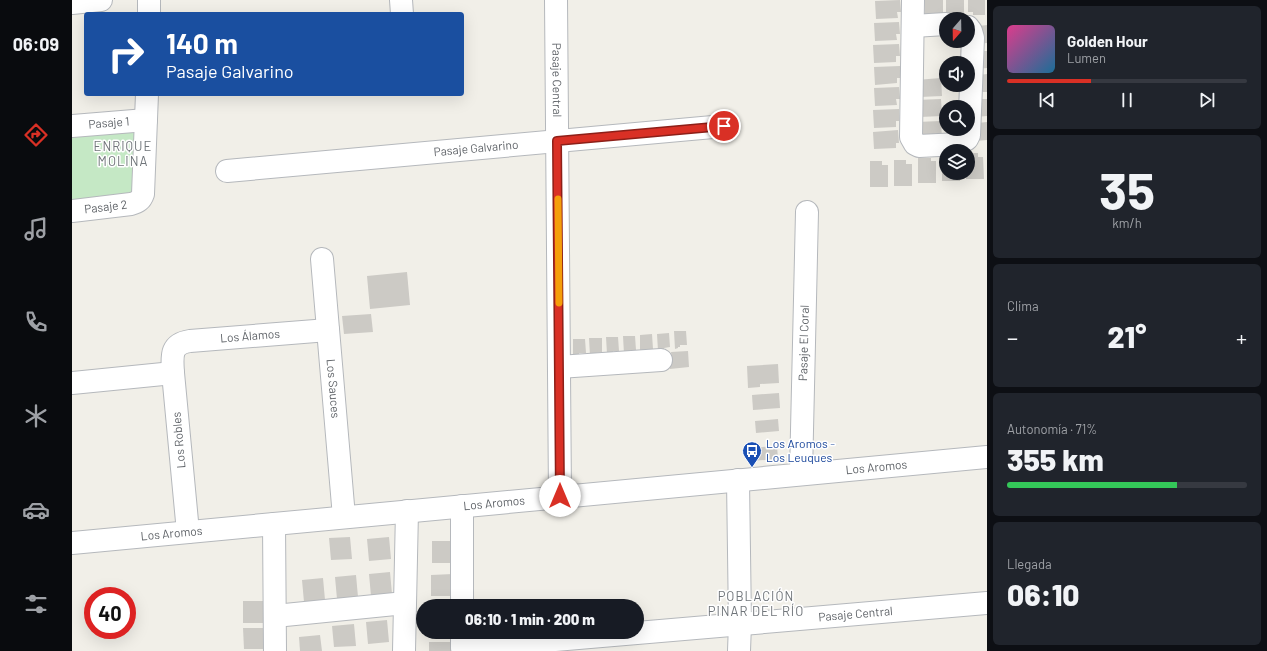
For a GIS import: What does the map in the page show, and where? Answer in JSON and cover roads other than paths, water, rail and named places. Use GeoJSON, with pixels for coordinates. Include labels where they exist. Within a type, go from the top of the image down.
{"type":"FeatureCollection","features":[{"type":"Feature","properties":{"kind":"street"},"geometry":{"type":"LineString","coordinates":[[149,0],[149,12]]}},
{"type":"Feature","properties":{"kind":"street"},"geometry":{"type":"LineString","coordinates":[[401,0],[402,12]]}},
{"type":"Feature","properties":{"kind":"street","name":"Pasaje Central"},"geometry":{"type":"LineString","coordinates":[[556,0],[560,496]]}},
{"type":"Feature","properties":{"kind":"street"},"geometry":{"type":"LineString","coordinates":[[913,0],[912,137],[915,144],[924,147],[959,144],[967,139],[969,135],[973,48]]}},
{"type":"Feature","properties":{"kind":"street"},"geometry":{"type":"LineString","coordinates":[[913,26],[939,24]]}},
{"type":"Feature","properties":{"kind":"street"},"geometry":{"type":"LineString","coordinates":[[146,120],[147,96]]}},
{"type":"Feature","properties":{"kind":"street","name":"Pasaje 1"},"geometry":{"type":"LineString","coordinates":[[72,126],[146,120]]}},
{"type":"Feature","properties":{"kind":"street","name":"Pasaje 2"},"geometry":{"type":"LineString","coordinates":[[72,211],[131,204],[139,201],[143,194],[146,120]]}},
{"type":"Feature","properties":{"kind":"street","name":"Pasaje Galvarino"},"geometry":{"type":"LineString","coordinates":[[227,171],[724,126]]}},
{"type":"Feature","properties":{"kind":"street","name":"Pasaje El Coral"},"geometry":{"type":"LineString","coordinates":[[801,474],[807,212]]}},
{"type":"Feature","properties":{"kind":"street","name":"Los Sauces"},"geometry":{"type":"LineString","coordinates":[[322,259],[344,517]]}},
{"type":"Feature","properties":{"kind":"street","name":"Los Álamos"},"geometry":{"type":"LineString","coordinates":[[174,349],[182,342],[190,341],[328,330]]}},
{"type":"Feature","properties":{"kind":"street","name":"Los Robles"},"geometry":{"type":"LineString","coordinates":[[174,349],[172,359],[173,373],[188,532]]}},
{"type":"Feature","properties":{"kind":"street"},"geometry":{"type":"LineString","coordinates":[[559,367],[661,360]]}},
{"type":"Feature","properties":{"kind":"street"},"geometry":{"type":"LineString","coordinates":[[72,383],[173,373]]}},
{"type":"Feature","properties":{"kind":"street","name":"Los Aromos"},"geometry":{"type":"LineString","coordinates":[[72,543],[987,457]]}},
{"type":"Feature","properties":{"kind":"street"},"geometry":{"type":"LineString","coordinates":[[738,480],[739,651]]}},
{"type":"Feature","properties":{"kind":"street"},"geometry":{"type":"LineString","coordinates":[[462,506],[462,599]]}},
{"type":"Feature","properties":{"kind":"street"},"geometry":{"type":"LineString","coordinates":[[404,651],[407,511]]}},
{"type":"Feature","properties":{"kind":"street"},"geometry":{"type":"LineString","coordinates":[[274,524],[275,651]]}},
{"type":"Feature","properties":{"kind":"street"},"geometry":{"type":"LineString","coordinates":[[275,616],[405,603]]}},
{"type":"Feature","properties":{"kind":"street","name":"Pasaje Central"},"geometry":{"type":"LineString","coordinates":[[462,640],[740,624],[987,603]]}},
{"type":"Feature","properties":{"kind":"place","name":"Los Aromos - Los Leuques"},"geometry":{"type":"Point","coordinates":[752,468]}},
{"type":"Feature","properties":{"kind":"district","name":"ENRIQUE MOLINA"},"geometry":{"type":"Point","coordinates":[123,154]}},
{"type":"Feature","properties":{"kind":"district","name":"POBLACIÓN PINAR DEL RÍO"},"geometry":{"type":"Point","coordinates":[756,604]}}]}
